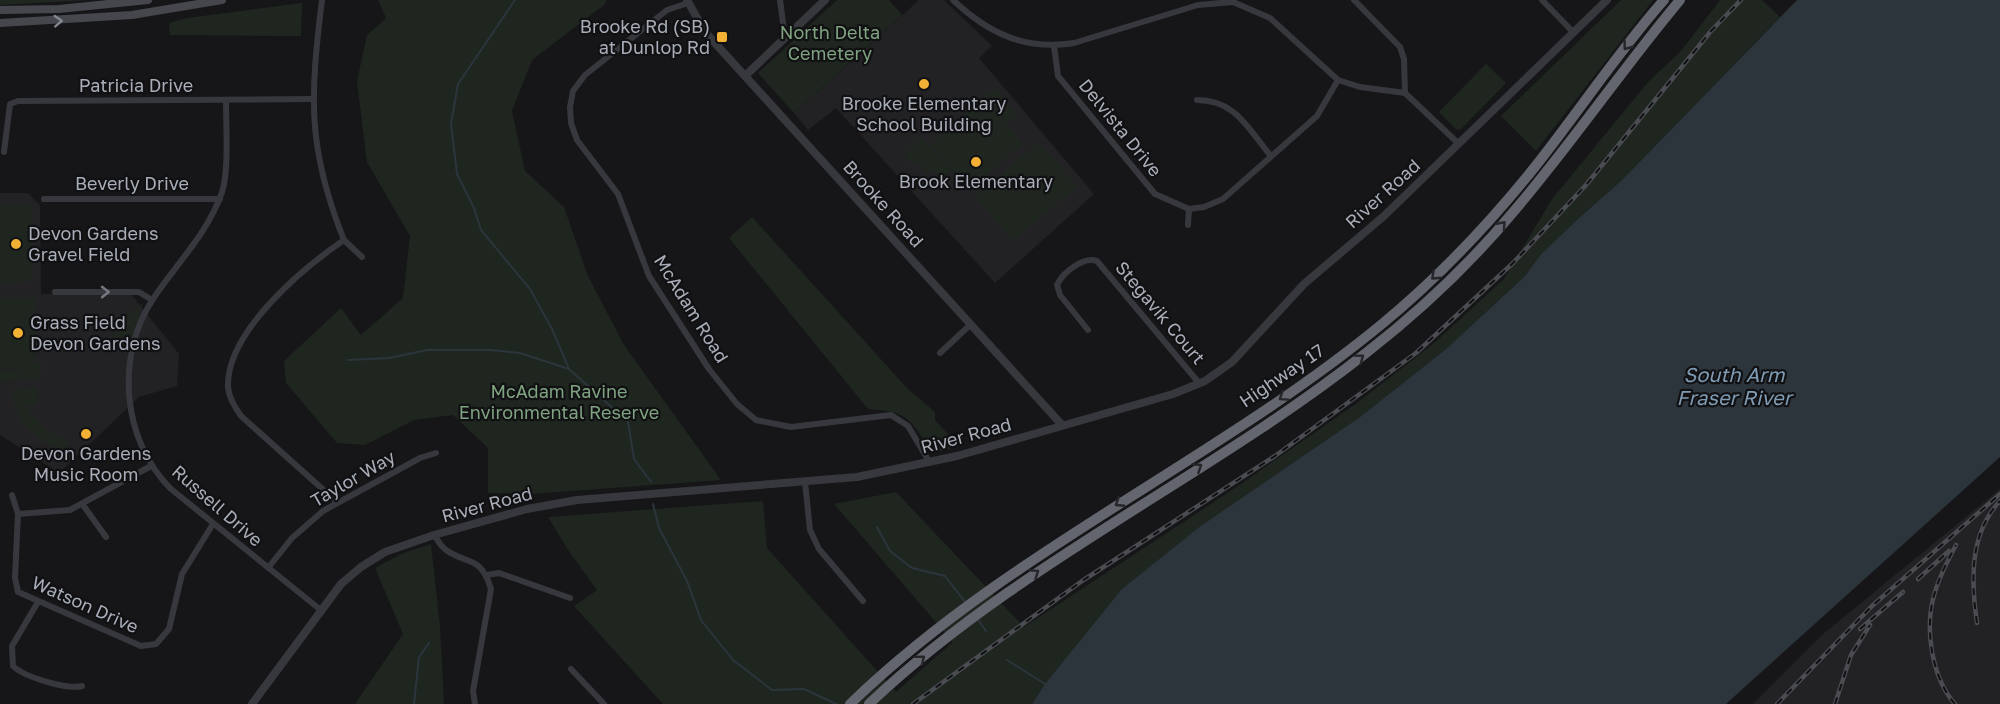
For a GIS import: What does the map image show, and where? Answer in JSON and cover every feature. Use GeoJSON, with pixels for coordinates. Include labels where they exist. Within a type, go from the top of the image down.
{"type":"FeatureCollection","features":[{"type":"Feature","properties":{"kind":"highway","name":"Highway 17"},"geometry":{"type":"LineString","coordinates":[[850,704],[867,687],[975,599],[1279,400],[1400,309],[1445,267],[1505,203],[1664,0]]}},
{"type":"Feature","properties":{"kind":"highway","name":"Highway 17"},"geometry":{"type":"LineString","coordinates":[[873,700],[969,618],[1307,397],[1421,308],[1515,210],[1680,0]]}},
{"type":"Feature","properties":{"kind":"main road"},"geometry":{"type":"LineString","coordinates":[[0,10],[80,7],[148,0]]}},
{"type":"Feature","properties":{"kind":"main road"},"geometry":{"type":"LineString","coordinates":[[0,23],[132,15],[222,0]]}},
{"type":"Feature","properties":{"kind":"street"},"geometry":{"type":"LineString","coordinates":[[322,0],[312,99],[315,148],[326,195],[344,240],[362,257]]}},
{"type":"Feature","properties":{"kind":"street"},"geometry":{"type":"LineString","coordinates":[[780,0],[784,38]]}},
{"type":"Feature","properties":{"kind":"street"},"geometry":{"type":"LineString","coordinates":[[745,76],[825,0]]}},
{"type":"Feature","properties":{"kind":"street"},"geometry":{"type":"LineString","coordinates":[[953,0],[976,21],[1003,36],[1020,42],[1054,46],[1074,43],[1198,5],[1233,1],[1270,18],[1283,27],[1338,80],[1360,87],[1405,93],[1459,144]]}},
{"type":"Feature","properties":{"kind":"street"},"geometry":{"type":"LineString","coordinates":[[1249,0],[1249,8]]}},
{"type":"Feature","properties":{"kind":"street"},"geometry":{"type":"LineString","coordinates":[[1354,0],[1400,47],[1404,59],[1405,93]]}},
{"type":"Feature","properties":{"kind":"street"},"geometry":{"type":"LineString","coordinates":[[1542,0],[1574,33]]}},
{"type":"Feature","properties":{"kind":"street","name":"River Road"},"geometry":{"type":"LineString","coordinates":[[252,704],[342,584],[361,567],[385,552],[434,535],[517,511],[577,500],[857,477],[930,463],[1173,394],[1199,383],[1232,363],[1304,284],[1384,216],[1607,0]]}},
{"type":"Feature","properties":{"kind":"street","name":"Brooke Road"},"geometry":{"type":"LineString","coordinates":[[688,1],[701,27],[1062,425]]}},
{"type":"Feature","properties":{"kind":"street","name":"McAdam Road"},"geometry":{"type":"LineString","coordinates":[[688,1],[667,10],[585,75],[573,91],[570,107],[571,123],[578,140],[618,194],[649,276],[710,369],[737,404],[756,420],[791,427],[891,415],[908,426],[930,463]]}},
{"type":"Feature","properties":{"kind":"street","name":"Delvista Drive"},"geometry":{"type":"LineString","coordinates":[[1054,46],[1058,76],[1155,194],[1189,209]]}},
{"type":"Feature","properties":{"kind":"street"},"geometry":{"type":"LineString","coordinates":[[1188,225],[1189,209],[1204,207],[1222,199],[1317,117],[1338,80]]}},
{"type":"Feature","properties":{"kind":"street","name":"Patricia Drive"},"geometry":{"type":"LineString","coordinates":[[4,152],[9,104],[18,101],[312,99]]}},
{"type":"Feature","properties":{"kind":"street"},"geometry":{"type":"LineString","coordinates":[[1197,100],[1212,100],[1230,107],[1271,156]]}},
{"type":"Feature","properties":{"kind":"street","name":"Russell Drive"},"geometry":{"type":"LineString","coordinates":[[226,101],[224,189],[208,225],[152,300],[138,331],[130,370],[129,396],[134,427],[151,466],[177,495],[322,610]]}},
{"type":"Feature","properties":{"kind":"street","name":"Beverly Drive"},"geometry":{"type":"LineString","coordinates":[[44,200],[220,199]]}},
{"type":"Feature","properties":{"kind":"street"},"geometry":{"type":"LineString","coordinates":[[337,502],[241,416],[234,405],[228,386],[236,352],[267,305],[314,261],[344,240]]}},
{"type":"Feature","properties":{"kind":"street","name":"Stegavik Court"},"geometry":{"type":"LineString","coordinates":[[1088,330],[1060,295],[1057,285],[1083,261],[1092,259],[1097,261],[1199,383]]}},
{"type":"Feature","properties":{"kind":"street"},"geometry":{"type":"LineString","coordinates":[[55,292],[139,292],[152,300]]}},
{"type":"Feature","properties":{"kind":"street"},"geometry":{"type":"LineString","coordinates":[[940,353],[971,324]]}},
{"type":"Feature","properties":{"kind":"street","name":"Taylor Way"},"geometry":{"type":"LineString","coordinates":[[268,568],[306,525],[337,502],[363,492],[420,458],[436,453]]}},
{"type":"Feature","properties":{"kind":"street"},"geometry":{"type":"LineString","coordinates":[[12,495],[18,514],[29,511],[56,513],[82,505],[151,466]]}},
{"type":"Feature","properties":{"kind":"street"},"geometry":{"type":"LineString","coordinates":[[805,482],[810,530],[819,549],[863,601]]}},
{"type":"Feature","properties":{"kind":"street"},"geometry":{"type":"LineString","coordinates":[[82,505],[106,537]]}},
{"type":"Feature","properties":{"kind":"street","name":"Watson Drive"},"geometry":{"type":"LineString","coordinates":[[18,514],[16,588],[22,595],[141,646],[156,644],[169,629],[182,574],[213,525]]}},
{"type":"Feature","properties":{"kind":"street"},"geometry":{"type":"LineString","coordinates":[[434,535],[445,550],[470,559],[487,575],[491,589],[473,691],[476,704]]}},
{"type":"Feature","properties":{"kind":"street"},"geometry":{"type":"LineString","coordinates":[[487,575],[499,573],[570,598]]}},
{"type":"Feature","properties":{"kind":"street"},"geometry":{"type":"LineString","coordinates":[[38,602],[12,646],[13,666],[25,674],[67,687],[82,686]]}},
{"type":"Feature","properties":{"kind":"street"},"geometry":{"type":"LineString","coordinates":[[571,669],[604,704]]}},
{"type":"Feature","properties":{"kind":"shaded area","name":"Brook Elementary"},"geometry":{"type":"Polygon","coordinates":[[[919,0],[944,0],[992,46],[979,58],[1094,194],[995,283],[836,108],[808,130],[794,113],[919,0]]]}},
{"type":"Feature","properties":{"kind":"shaded area"},"geometry":{"type":"Polygon","coordinates":[[[0,193],[28,193],[40,205],[41,294],[131,294],[179,354],[177,386],[139,397],[59,473],[0,435],[0,193]]]}},
{"type":"Feature","properties":{"kind":"shaded area"},"geometry":{"type":"Polygon","coordinates":[[[2000,489],[2000,704],[1753,704],[1823,634],[2000,489]]]}},
{"type":"Feature","properties":{"kind":"green space"},"geometry":{"type":"Polygon","coordinates":[[[0,0],[90,0],[0,5],[0,0]]]}},
{"type":"Feature","properties":{"kind":"green space","name":"McAdam Ravine Environmental Reserve"},"geometry":{"type":"Polygon","coordinates":[[[378,0],[607,0],[604,5],[532,60],[512,111],[525,171],[564,207],[588,276],[624,345],[721,480],[530,494],[488,493],[488,448],[453,415],[414,420],[365,445],[337,443],[286,383],[284,361],[341,308],[361,335],[403,298],[410,236],[367,162],[357,81],[367,35],[386,18],[378,0]]]}},
{"type":"Feature","properties":{"kind":"green space","name":"North Delta Cemetery"},"geometry":{"type":"Polygon","coordinates":[[[837,0],[889,0],[902,15],[794,113],[758,73],[837,0]]]}},
{"type":"Feature","properties":{"kind":"green space"},"geometry":{"type":"Polygon","coordinates":[[[1621,0],[1653,0],[1536,151],[1501,116],[1621,0]]]}},
{"type":"Feature","properties":{"kind":"green space"},"geometry":{"type":"Polygon","coordinates":[[[1720,0],[1762,0],[1780,17],[1622,180],[1541,254],[1525,276],[1446,349],[1360,417],[1202,525],[1045,684],[1032,704],[663,704],[574,606],[597,590],[548,517],[763,501],[767,548],[896,692],[953,642],[834,504],[896,492],[1024,627],[1241,484],[1357,403],[1433,344],[1504,279],[1552,199],[1649,81],[1681,51],[1720,0]]]}},
{"type":"Feature","properties":{"kind":"green space"},"geometry":{"type":"Polygon","coordinates":[[[302,3],[301,36],[170,35],[169,23],[187,18],[302,3]]]}},
{"type":"Feature","properties":{"kind":"green space"},"geometry":{"type":"Polygon","coordinates":[[[1486,64],[1506,83],[1461,129],[1457,130],[1439,112],[1486,64]]]}},
{"type":"Feature","properties":{"kind":"green space"},"geometry":{"type":"Polygon","coordinates":[[[996,88],[1017,115],[1008,122],[986,96],[996,88]]]}},
{"type":"Feature","properties":{"kind":"green space"},"geometry":{"type":"Polygon","coordinates":[[[984,98],[1023,143],[970,190],[952,170],[942,180],[933,170],[928,173],[918,163],[911,163],[904,155],[921,138],[951,170],[930,145],[984,98]]]}},
{"type":"Feature","properties":{"kind":"green space"},"geometry":{"type":"Polygon","coordinates":[[[1039,142],[1077,186],[1013,241],[975,197],[1039,142]]]}},
{"type":"Feature","properties":{"kind":"green space","name":"Devon Gardens Gravel Field"},"geometry":{"type":"Polygon","coordinates":[[[0,206],[33,206],[33,281],[0,282],[0,206]]]}},
{"type":"Feature","properties":{"kind":"green space"},"geometry":{"type":"Polygon","coordinates":[[[752,217],[907,388],[935,412],[935,420],[959,446],[934,453],[914,426],[902,416],[883,410],[868,409],[729,238],[752,217]]]}},
{"type":"Feature","properties":{"kind":"green space","name":"Grass Field Devon Gardens"},"geometry":{"type":"Polygon","coordinates":[[[0,299],[35,299],[35,363],[41,363],[41,377],[0,382],[0,371],[26,369],[0,368],[0,299]]]}},
{"type":"Feature","properties":{"kind":"green space"},"geometry":{"type":"Polygon","coordinates":[[[143,303],[131,347],[111,343],[116,323],[143,303]]]}},
{"type":"Feature","properties":{"kind":"green space"},"geometry":{"type":"Polygon","coordinates":[[[37,387],[38,405],[26,406],[43,427],[70,443],[65,453],[28,429],[17,412],[13,389],[37,387]]]}},
{"type":"Feature","properties":{"kind":"green space"},"geometry":{"type":"Polygon","coordinates":[[[431,544],[440,626],[444,704],[355,704],[403,634],[375,568],[401,554],[431,544]]]}},
{"type":"Feature","properties":{"kind":"water","name":"South Arm Fraser River"},"geometry":{"type":"Polygon","coordinates":[[[1797,0],[2000,0],[2000,457],[1726,704],[1032,704],[1045,684],[1122,589],[1202,525],[1360,417],[1446,349],[1525,276],[1541,254],[1622,180],[1797,0]]]}},
{"type":"Feature","properties":{"kind":"waterway"},"geometry":{"type":"LineString","coordinates":[[515,0],[458,84],[451,124],[457,174],[474,208],[481,230],[530,289],[552,329],[569,369],[628,422],[634,459],[651,482]]}},
{"type":"Feature","properties":{"kind":"waterway"},"geometry":{"type":"LineString","coordinates":[[348,360],[389,358],[427,350],[491,350],[520,353],[569,369]]}},
{"type":"Feature","properties":{"kind":"waterway"},"geometry":{"type":"LineString","coordinates":[[653,504],[659,528],[687,581],[701,620],[733,660],[772,690],[804,689],[836,704]]}},
{"type":"Feature","properties":{"kind":"waterway"},"geometry":{"type":"LineString","coordinates":[[877,527],[890,551],[912,568],[945,576],[966,603]]}},
{"type":"Feature","properties":{"kind":"waterway"},"geometry":{"type":"LineString","coordinates":[[978,620],[986,631]]}},
{"type":"Feature","properties":{"kind":"waterway"},"geometry":{"type":"LineString","coordinates":[[414,704],[419,657],[429,643]]}},
{"type":"Feature","properties":{"kind":"waterway"},"geometry":{"type":"LineString","coordinates":[[1007,660],[1045,684]]}},
{"type":"Feature","properties":{"kind":"railway"},"geometry":{"type":"LineString","coordinates":[[913,704],[1082,581],[1275,456],[1416,353],[1513,263],[1586,185],[1711,31],[1741,0]]}},
{"type":"Feature","properties":{"kind":"railway"},"geometry":{"type":"LineString","coordinates":[[1777,704],[1872,606],[2000,494]]}},
{"type":"Feature","properties":{"kind":"railway"},"geometry":{"type":"LineString","coordinates":[[1977,623],[1973,575],[1978,543],[1982,528],[2000,501]]}},
{"type":"Feature","properties":{"kind":"railway"},"geometry":{"type":"LineString","coordinates":[[1955,704],[1940,680],[1935,666],[1930,620],[1937,586],[1956,545]]}},
{"type":"Feature","properties":{"kind":"railway"},"geometry":{"type":"LineString","coordinates":[[1918,579],[1949,551]]}},
{"type":"Feature","properties":{"kind":"railway"},"geometry":{"type":"LineString","coordinates":[[1860,629],[1903,592]]}},
{"type":"Feature","properties":{"kind":"railway"},"geometry":{"type":"LineString","coordinates":[[1835,704],[1851,655],[1870,625]]}},
{"type":"Feature","properties":{"kind":"place","name":"Brooke Rd (SB) at Dunlop Rd"},"geometry":{"type":"Point","coordinates":[722,37]}},
{"type":"Feature","properties":{"kind":"place","name":"Brooke Elementary School Building"},"geometry":{"type":"Point","coordinates":[924,84]}},
{"type":"Feature","properties":{"kind":"place","name":"Brook Elementary"},"geometry":{"type":"Point","coordinates":[976,162]}},
{"type":"Feature","properties":{"kind":"place","name":"Devon Gardens Gravel Field"},"geometry":{"type":"Point","coordinates":[16,244]}},
{"type":"Feature","properties":{"kind":"place","name":"Grass Field Devon Gardens"},"geometry":{"type":"Point","coordinates":[18,333]}},
{"type":"Feature","properties":{"kind":"place","name":"Devon Gardens Music Room"},"geometry":{"type":"Point","coordinates":[86,434]}}]}
